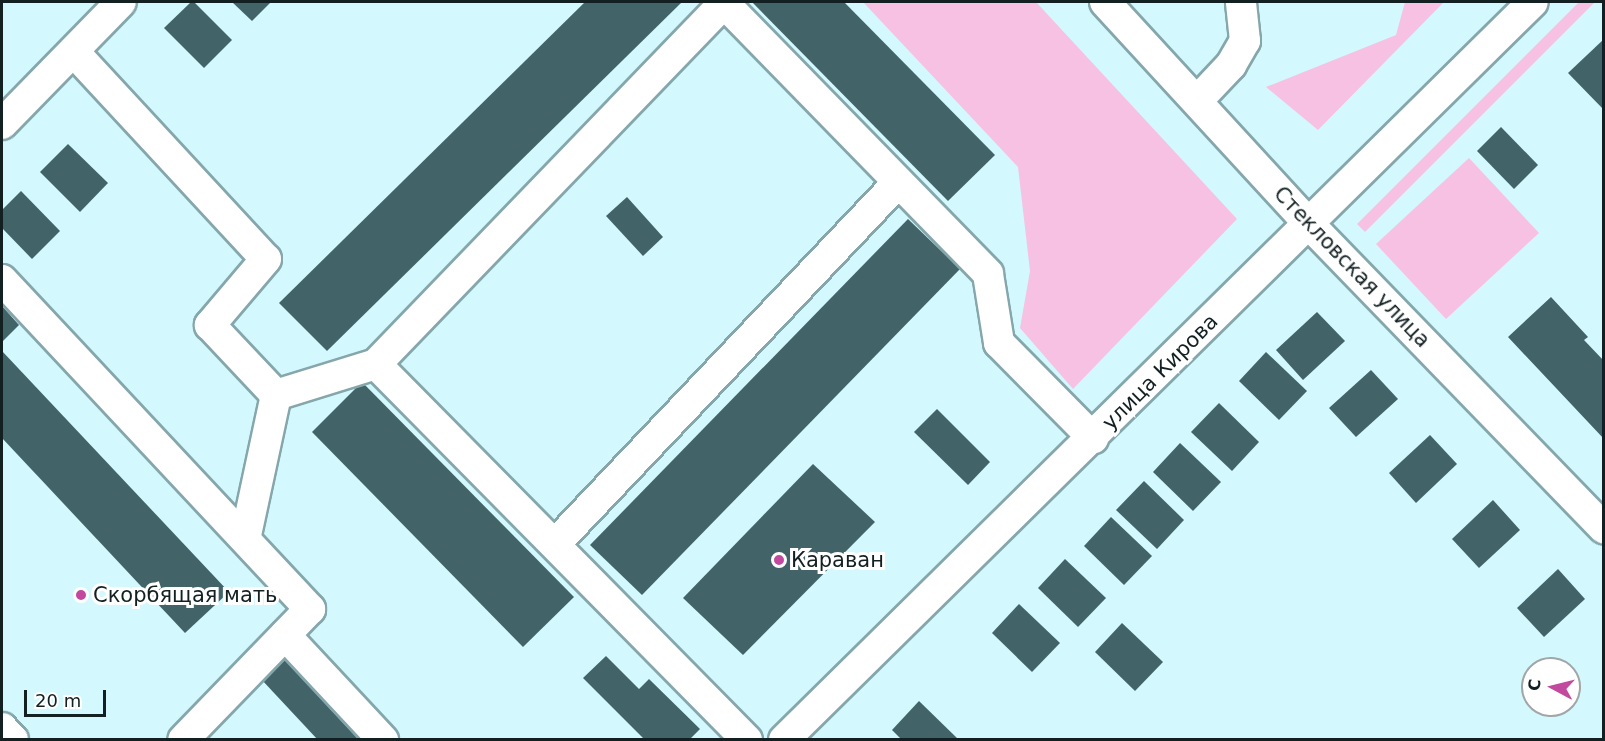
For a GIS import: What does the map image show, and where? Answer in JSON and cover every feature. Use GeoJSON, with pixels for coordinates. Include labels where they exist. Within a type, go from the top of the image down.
{"type":"FeatureCollection","features":[{"type":"Feature","properties":{"kind":"street"},"geometry":{"type":"LineString","coordinates":[[2,124],[122,2]]}},
{"type":"Feature","properties":{"kind":"street"},"geometry":{"type":"LineString","coordinates":[[276,395],[376,364],[724,2],[988,274],[999,343],[1093,438]]}},
{"type":"Feature","properties":{"kind":"street","name":"Стекловская улица"},"geometry":{"type":"LineString","coordinates":[[1105,2],[1309,224],[1604,528]]}},
{"type":"Feature","properties":{"kind":"street"},"geometry":{"type":"LineString","coordinates":[[1197,101],[1231,65],[1245,41],[1241,2]]}},
{"type":"Feature","properties":{"kind":"street","name":"улица Кирова"},"geometry":{"type":"LineString","coordinates":[[784,740],[1533,2]]}},
{"type":"Feature","properties":{"kind":"street"},"geometry":{"type":"LineString","coordinates":[[74,52],[266,259],[210,325],[276,395]]}},
{"type":"Feature","properties":{"kind":"street"},"geometry":{"type":"LineString","coordinates":[[555,544],[898,182]]}},
{"type":"Feature","properties":{"kind":"street"},"geometry":{"type":"LineString","coordinates":[[2,280],[310,609],[183,740]]}},
{"type":"Feature","properties":{"kind":"street"},"geometry":{"type":"LineString","coordinates":[[376,364],[747,740]]}},
{"type":"Feature","properties":{"kind":"street"},"geometry":{"type":"LineString","coordinates":[[245,539],[276,395]]}},
{"type":"Feature","properties":{"kind":"street"},"geometry":{"type":"LineString","coordinates":[[285,635],[382,740]]}},
{"type":"Feature","properties":{"kind":"street"},"geometry":{"type":"LineString","coordinates":[[2,728],[13,740]]}},
{"type":"Feature","properties":{"kind":"shaded area"},"geometry":{"type":"Polygon","coordinates":[[[863,2],[1036,2],[1237,219],[1073,389],[1020,328],[1030,271],[1018,167],[863,2]]]}},
{"type":"Feature","properties":{"kind":"shaded area"},"geometry":{"type":"Polygon","coordinates":[[[1405,2],[1444,2],[1318,130],[1266,87],[1396,35],[1405,2]]]}},
{"type":"Feature","properties":{"kind":"shaded area"},"geometry":{"type":"Polygon","coordinates":[[[1579,2],[1595,2],[1365,232],[1357,224],[1579,2]]]}},
{"type":"Feature","properties":{"kind":"shaded area"},"geometry":{"type":"Polygon","coordinates":[[[1469,158],[1539,233],[1446,319],[1376,244],[1469,158]]]}},
{"type":"Feature","properties":{"kind":"building"},"geometry":{"type":"Polygon","coordinates":[[[191,2],[194,2],[232,40],[204,68],[164,28],[191,2]]]}},
{"type":"Feature","properties":{"kind":"building"},"geometry":{"type":"Polygon","coordinates":[[[232,2],[271,2],[252,21],[232,2]]]}},
{"type":"Feature","properties":{"kind":"building"},"geometry":{"type":"Polygon","coordinates":[[[585,2],[682,2],[327,351],[279,303],[585,2]]]}},
{"type":"Feature","properties":{"kind":"building"},"geometry":{"type":"Polygon","coordinates":[[[752,2],[844,2],[995,155],[948,201],[752,2]]]}},
{"type":"Feature","properties":{"kind":"building"},"geometry":{"type":"Polygon","coordinates":[[[1604,39],[1604,110],[1568,73],[1604,39]]]}},
{"type":"Feature","properties":{"kind":"building"},"geometry":{"type":"Polygon","coordinates":[[[1501,127],[1538,165],[1514,189],[1477,151],[1501,127]]]}},
{"type":"Feature","properties":{"kind":"building"},"geometry":{"type":"Polygon","coordinates":[[[68,144],[108,183],[80,212],[40,172],[68,144]]]}},
{"type":"Feature","properties":{"kind":"building"},"geometry":{"type":"Polygon","coordinates":[[[21,191],[60,231],[32,259],[2,228],[2,210],[21,191]]]}},
{"type":"Feature","properties":{"kind":"building"},"geometry":{"type":"Polygon","coordinates":[[[627,197],[663,237],[643,256],[606,216],[627,197]]]}},
{"type":"Feature","properties":{"kind":"building"},"geometry":{"type":"Polygon","coordinates":[[[908,219],[960,269],[642,595],[590,545],[908,219]]]}},
{"type":"Feature","properties":{"kind":"building"},"geometry":{"type":"Polygon","coordinates":[[[1551,297],[1588,337],[1584,340],[1604,361],[1604,439],[1508,337],[1551,297]]]}},
{"type":"Feature","properties":{"kind":"building"},"geometry":{"type":"Polygon","coordinates":[[[2,306],[19,325],[2,342],[2,306]]]}},
{"type":"Feature","properties":{"kind":"building"},"geometry":{"type":"Polygon","coordinates":[[[1317,312],[1345,341],[1303,380],[1276,350],[1317,312]]]}},
{"type":"Feature","properties":{"kind":"building"},"geometry":{"type":"Polygon","coordinates":[[[2,351],[229,592],[185,633],[2,438],[2,351]]]}},
{"type":"Feature","properties":{"kind":"building"},"geometry":{"type":"Polygon","coordinates":[[[1266,352],[1307,391],[1279,420],[1239,381],[1266,352]]]}},
{"type":"Feature","properties":{"kind":"building"},"geometry":{"type":"Polygon","coordinates":[[[1371,370],[1398,399],[1356,437],[1329,408],[1371,370]]]}},
{"type":"Feature","properties":{"kind":"building"},"geometry":{"type":"Polygon","coordinates":[[[362,382],[574,597],[523,647],[312,432],[362,382]]]}},
{"type":"Feature","properties":{"kind":"building"},"geometry":{"type":"Polygon","coordinates":[[[1219,403],[1259,442],[1232,471],[1191,432],[1219,403]]]}},
{"type":"Feature","properties":{"kind":"building"},"geometry":{"type":"Polygon","coordinates":[[[937,409],[990,462],[968,485],[914,432],[937,409]]]}},
{"type":"Feature","properties":{"kind":"building"},"geometry":{"type":"Polygon","coordinates":[[[1430,435],[1457,464],[1416,503],[1389,473],[1430,435]]]}},
{"type":"Feature","properties":{"kind":"building"},"geometry":{"type":"Polygon","coordinates":[[[1180,443],[1221,482],[1193,511],[1153,472],[1180,443]]]}},
{"type":"Feature","properties":{"kind":"building","name":"Караван"},"geometry":{"type":"Polygon","coordinates":[[[813,464],[875,522],[743,655],[683,598],[813,464]]]}},
{"type":"Feature","properties":{"kind":"building"},"geometry":{"type":"Polygon","coordinates":[[[1144,481],[1184,520],[1157,549],[1116,510],[1144,481]]]}},
{"type":"Feature","properties":{"kind":"building"},"geometry":{"type":"Polygon","coordinates":[[[1493,500],[1520,530],[1479,568],[1452,539],[1493,500]]]}},
{"type":"Feature","properties":{"kind":"building"},"geometry":{"type":"Polygon","coordinates":[[[1111,517],[1152,556],[1124,585],[1084,546],[1111,517]]]}},
{"type":"Feature","properties":{"kind":"building"},"geometry":{"type":"Polygon","coordinates":[[[1065,559],[1106,598],[1078,627],[1038,588],[1065,559]]]}},
{"type":"Feature","properties":{"kind":"building"},"geometry":{"type":"Polygon","coordinates":[[[1558,569],[1585,599],[1544,637],[1517,608],[1558,569]]]}},
{"type":"Feature","properties":{"kind":"building"},"geometry":{"type":"Polygon","coordinates":[[[1019,604],[1060,643],[1032,672],[992,633],[1019,604]]]}},
{"type":"Feature","properties":{"kind":"building"},"geometry":{"type":"Polygon","coordinates":[[[1122,623],[1163,662],[1135,691],[1095,652],[1122,623]]]}},
{"type":"Feature","properties":{"kind":"building"},"geometry":{"type":"Polygon","coordinates":[[[606,656],[639,689],[649,679],[700,729],[689,740],[645,740],[583,678],[606,656]]]}},
{"type":"Feature","properties":{"kind":"building"},"geometry":{"type":"Polygon","coordinates":[[[283,658],[359,740],[318,740],[261,679],[283,658]]]}},
{"type":"Feature","properties":{"kind":"building"},"geometry":{"type":"Polygon","coordinates":[[[919,701],[959,740],[902,740],[892,730],[919,701]]]}},
{"type":"Feature","properties":{"kind":"place","name":"Караван"},"geometry":{"type":"Point","coordinates":[779,560]}},
{"type":"Feature","properties":{"kind":"place","name":"Скорбящая мать"},"geometry":{"type":"Point","coordinates":[81,595]}}]}
